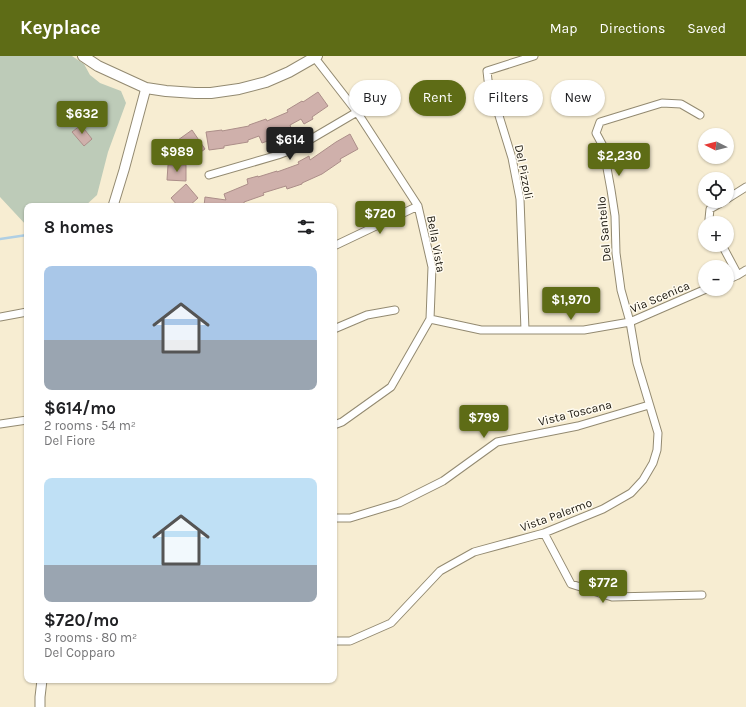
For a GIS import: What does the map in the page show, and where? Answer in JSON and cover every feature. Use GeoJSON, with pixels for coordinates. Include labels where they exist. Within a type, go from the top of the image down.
{"type":"FeatureCollection","features":[{"type":"Feature","properties":{"kind":"main road"},"geometry":{"type":"LineString","coordinates":[[83,56],[98,66],[146,88],[195,93],[211,93],[239,89],[266,82],[289,72],[316,57]]}},
{"type":"Feature","properties":{"kind":"street","name":"Del Pizzoli"},"geometry":{"type":"LineString","coordinates":[[525,330],[520,199],[512,158],[488,80],[487,71],[534,56]]}},
{"type":"Feature","properties":{"kind":"street","name":"Bella Vista"},"geometry":{"type":"LineString","coordinates":[[316,57],[349,101]]}},
{"type":"Feature","properties":{"kind":"street"},"geometry":{"type":"LineString","coordinates":[[114,203],[146,88]]}},
{"type":"Feature","properties":{"kind":"street","name":"Del Santello"},"geometry":{"type":"LineString","coordinates":[[630,322],[620,282],[616,253],[615,216],[612,190],[603,146],[596,133],[600,122],[662,103],[680,104],[700,115]]}},
{"type":"Feature","properties":{"kind":"street"},"geometry":{"type":"LineString","coordinates":[[209,175],[294,149],[350,116]]}},
{"type":"Feature","properties":{"kind":"street","name":"Bella Vista"},"geometry":{"type":"LineString","coordinates":[[337,424],[342,422],[391,387],[430,319],[432,267],[418,206],[360,116]]}},
{"type":"Feature","properties":{"kind":"street"},"geometry":{"type":"LineString","coordinates":[[734,195],[746,187]]}},
{"type":"Feature","properties":{"kind":"street"},"geometry":{"type":"LineString","coordinates":[[337,245],[418,206]]}},
{"type":"Feature","properties":{"kind":"street"},"geometry":{"type":"LineString","coordinates":[[726,252],[738,275]]}},
{"type":"Feature","properties":{"kind":"street"},"geometry":{"type":"LineString","coordinates":[[734,277],[746,270]]}},
{"type":"Feature","properties":{"kind":"street","name":"Via Scenica"},"geometry":{"type":"LineString","coordinates":[[430,319],[481,330],[584,330],[630,322],[698,292]]}},
{"type":"Feature","properties":{"kind":"street"},"geometry":{"type":"LineString","coordinates":[[337,328],[367,315],[395,310]]}},
{"type":"Feature","properties":{"kind":"street"},"geometry":{"type":"LineString","coordinates":[[0,316],[24,312]]}},
{"type":"Feature","properties":{"kind":"street","name":"Vista Palermo"},"geometry":{"type":"LineString","coordinates":[[337,641],[350,641],[391,623],[440,571],[474,552],[544,533],[603,509],[631,493],[643,480],[653,463],[657,450],[658,433],[637,363],[630,322]]}},
{"type":"Feature","properties":{"kind":"street","name":"Vista Toscana"},"geometry":{"type":"LineString","coordinates":[[337,518],[350,518],[399,503],[443,481],[498,442],[578,426],[649,405]]}},
{"type":"Feature","properties":{"kind":"street"},"geometry":{"type":"LineString","coordinates":[[0,424],[24,420]]}},
{"type":"Feature","properties":{"kind":"street"},"geometry":{"type":"LineString","coordinates":[[544,533],[571,584],[612,597],[702,594]]}},
{"type":"Feature","properties":{"kind":"street"},"geometry":{"type":"LineString","coordinates":[[40,707],[42,683]]}},
{"type":"Feature","properties":{"kind":"green space"},"geometry":{"type":"Polygon","coordinates":[[[0,56],[72,56],[84,64],[90,75],[100,83],[121,91],[126,103],[108,152],[97,195],[88,203],[24,203],[24,223],[0,197],[0,56]]]}},
{"type":"Feature","properties":{"kind":"building"},"geometry":{"type":"Polygon","coordinates":[[[318,92],[328,106],[312,117],[313,119],[304,124],[301,119],[290,125],[291,128],[272,136],[273,139],[262,143],[259,136],[248,140],[248,142],[209,150],[206,132],[222,131],[249,126],[266,119],[267,121],[288,112],[287,110],[318,92]]]}},
{"type":"Feature","properties":{"kind":"building"},"geometry":{"type":"Polygon","coordinates":[[[81,125],[92,139],[84,146],[72,132],[81,125]]]}},
{"type":"Feature","properties":{"kind":"building"},"geometry":{"type":"Polygon","coordinates":[[[192,130],[205,149],[191,159],[178,140],[192,130]]]}},
{"type":"Feature","properties":{"kind":"building"},"geometry":{"type":"Polygon","coordinates":[[[350,134],[358,149],[340,159],[341,161],[322,174],[302,184],[287,189],[286,186],[263,193],[264,195],[244,203],[204,203],[205,197],[226,200],[224,194],[248,184],[247,179],[277,172],[299,164],[298,162],[309,156],[310,160],[350,134]]]}},
{"type":"Feature","properties":{"kind":"building"},"geometry":{"type":"Polygon","coordinates":[[[168,165],[186,165],[186,181],[167,180],[168,165]]]}},
{"type":"Feature","properties":{"kind":"building"},"geometry":{"type":"Polygon","coordinates":[[[186,184],[198,198],[192,203],[175,203],[171,198],[186,184]]]}},
{"type":"Feature","properties":{"kind":"waterway"},"geometry":{"type":"LineString","coordinates":[[0,239],[24,235]]}}]}
